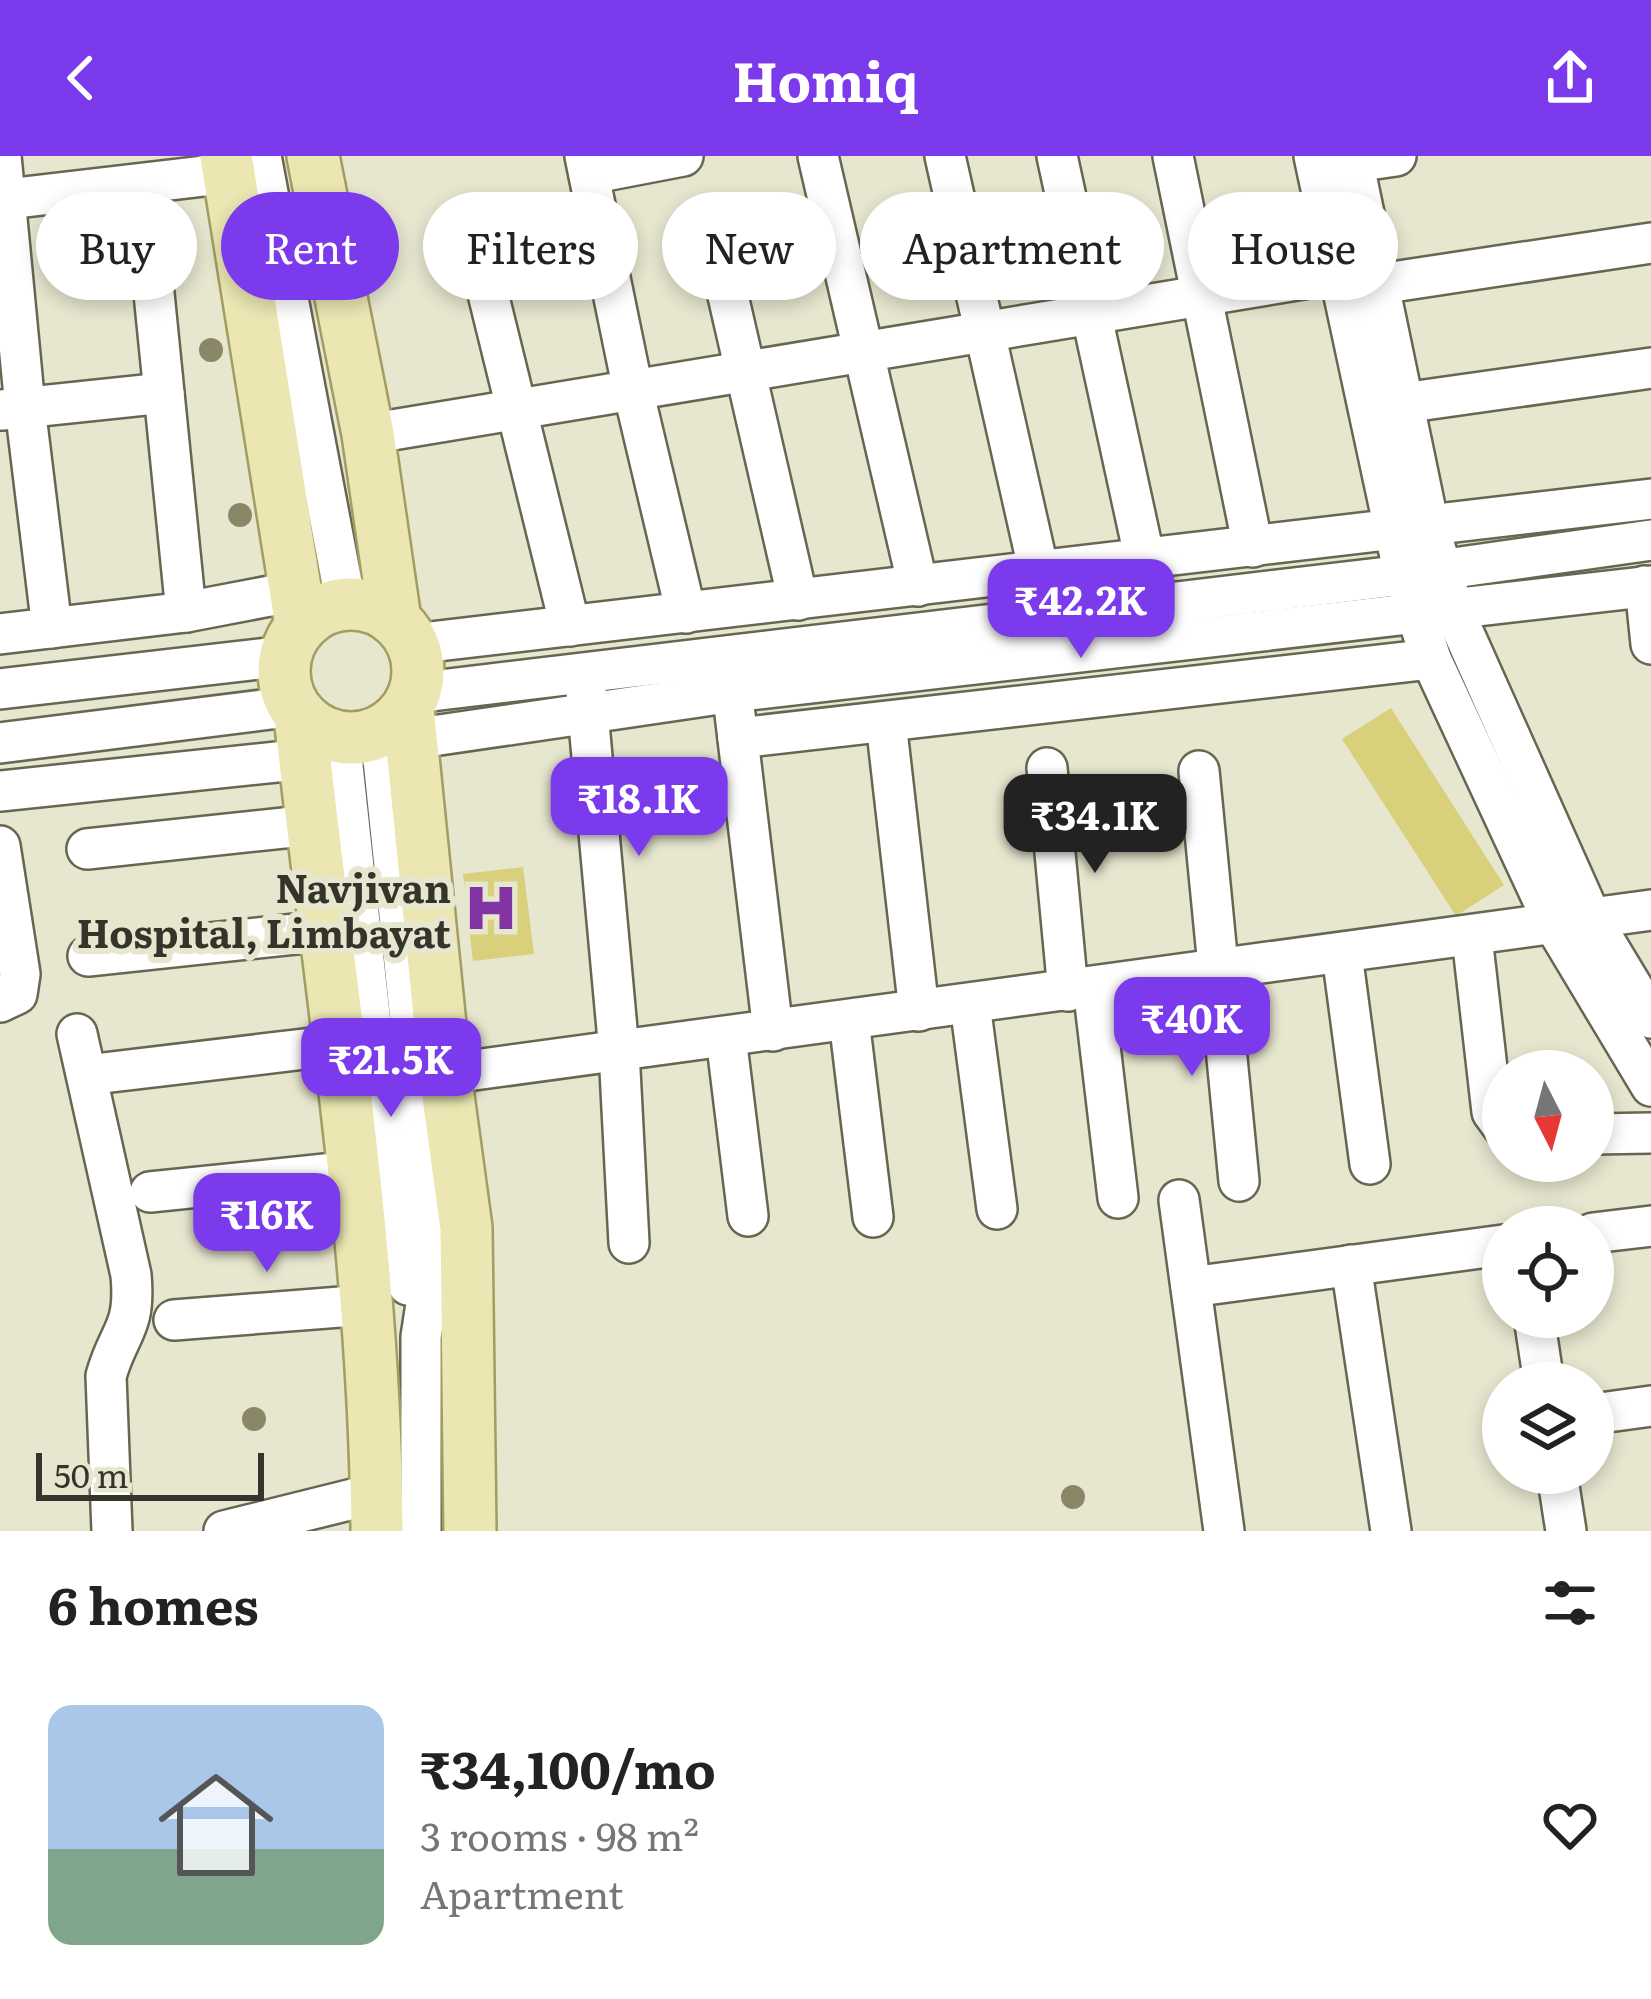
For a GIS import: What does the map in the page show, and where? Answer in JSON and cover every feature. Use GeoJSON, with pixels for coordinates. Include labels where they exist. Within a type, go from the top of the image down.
{"type":"FeatureCollection","features":[{"type":"Feature","properties":{"kind":"main road"},"geometry":{"type":"LineString","coordinates":[[320,157],[368,434],[366,705],[446,1074],[466,1228],[470,1531]]}},
{"type":"Feature","properties":{"kind":"main road"},"geometry":{"type":"LineString","coordinates":[[239,162],[307,619],[284,678],[366,705]]}},
{"type":"Feature","properties":{"kind":"main road"},"geometry":{"type":"LineString","coordinates":[[307,619],[363,604],[385,612],[366,705],[312,825],[366,1305],[359,1514]]}},
{"type":"Feature","properties":{"kind":"street"},"geometry":{"type":"LineString","coordinates":[[2,156],[13,409],[52,628]]}},
{"type":"Feature","properties":{"kind":"street"},"geometry":{"type":"LineString","coordinates":[[683,156],[587,165],[633,391],[686,613]]}},
{"type":"Feature","properties":{"kind":"street"},"geometry":{"type":"LineString","coordinates":[[818,156],[918,586]]}},
{"type":"Feature","properties":{"kind":"street"},"geometry":{"type":"LineString","coordinates":[[945,156],[1040,572]]}},
{"type":"Feature","properties":{"kind":"street"},"geometry":{"type":"LineString","coordinates":[[1058,156],[1145,560]]}},
{"type":"Feature","properties":{"kind":"street"},"geometry":{"type":"LineString","coordinates":[[1173,156],[1188,229]]}},
{"type":"Feature","properties":{"kind":"street"},"geometry":{"type":"LineString","coordinates":[[1313,156],[1321,192]]}},
{"type":"Feature","properties":{"kind":"street"},"geometry":{"type":"LineString","coordinates":[[1360,192],[1353,159],[1396,156]]}},
{"type":"Feature","properties":{"kind":"street"},"geometry":{"type":"LineString","coordinates":[[3,200],[143,184],[239,162]]}},
{"type":"Feature","properties":{"kind":"street"},"geometry":{"type":"LineString","coordinates":[[143,184],[186,613]]}},
{"type":"Feature","properties":{"kind":"street"},"geometry":{"type":"LineString","coordinates":[[1398,281],[1651,243]]}},
{"type":"Feature","properties":{"kind":"street"},"geometry":{"type":"LineString","coordinates":[[368,434],[1188,299]]}},
{"type":"Feature","properties":{"kind":"street"},"geometry":{"type":"LineString","coordinates":[[489,300],[570,626]]}},
{"type":"Feature","properties":{"kind":"street"},"geometry":{"type":"LineString","coordinates":[[729,300],[798,600]]}},
{"type":"Feature","properties":{"kind":"street"},"geometry":{"type":"LineString","coordinates":[[1203,300],[1252,547]]}},
{"type":"Feature","properties":{"kind":"street"},"geometry":{"type":"LineString","coordinates":[[1347,300],[1434,611],[1651,1086]]}},
{"type":"Feature","properties":{"kind":"street"},"geometry":{"type":"LineString","coordinates":[[1382,300],[1403,403],[1412,529]]}},
{"type":"Feature","properties":{"kind":"street"},"geometry":{"type":"LineString","coordinates":[[1403,403],[1651,368]]}},
{"type":"Feature","properties":{"kind":"street"},"geometry":{"type":"LineString","coordinates":[[13,409],[164,393]]}},
{"type":"Feature","properties":{"kind":"street"},"geometry":{"type":"LineString","coordinates":[[0,791],[366,705],[570,626],[1651,499]]}},
{"type":"Feature","properties":{"kind":"street"},"geometry":{"type":"LineString","coordinates":[[0,743],[366,705],[586,694],[1651,540]]}},
{"type":"Feature","properties":{"kind":"street"},"geometry":{"type":"LineString","coordinates":[[731,674],[1434,611],[1648,586],[1651,644]]}},
{"type":"Feature","properties":{"kind":"street"},"geometry":{"type":"LineString","coordinates":[[1434,611],[1431,659],[1573,923],[1651,1018]]}},
{"type":"Feature","properties":{"kind":"street"},"geometry":{"type":"LineString","coordinates":[[0,634],[186,613],[307,619]]}},
{"type":"Feature","properties":{"kind":"street"},"geometry":{"type":"LineString","coordinates":[[0,688],[307,619]]}},
{"type":"Feature","properties":{"kind":"street"},"geometry":{"type":"LineString","coordinates":[[738,738],[1431,659]]}},
{"type":"Feature","properties":{"kind":"street"},"geometry":{"type":"LineString","coordinates":[[731,674],[772,1030]]}},
{"type":"Feature","properties":{"kind":"street"},"geometry":{"type":"LineString","coordinates":[[586,694],[619,1051],[629,1243]]}},
{"type":"Feature","properties":{"kind":"street"},"geometry":{"type":"LineString","coordinates":[[366,705],[426,1174],[428,1291],[421,1337],[421,1531]]}},
{"type":"Feature","properties":{"kind":"street"},"geometry":{"type":"LineString","coordinates":[[886,722],[919,1011]]}},
{"type":"Feature","properties":{"kind":"street"},"geometry":{"type":"LineString","coordinates":[[1047,768],[1118,1198]]}},
{"type":"Feature","properties":{"kind":"street"},"geometry":{"type":"LineString","coordinates":[[1199,771],[1239,1181]]}},
{"type":"Feature","properties":{"kind":"street"},"geometry":{"type":"LineString","coordinates":[[87,849],[312,825]]}},
{"type":"Feature","properties":{"kind":"street"},"geometry":{"type":"LineString","coordinates":[[0,846],[20,974],[17,994],[0,1002]]}},
{"type":"Feature","properties":{"kind":"street"},"geometry":{"type":"LineString","coordinates":[[446,1074],[1651,910]]}},
{"type":"Feature","properties":{"kind":"street"},"geometry":{"type":"LineString","coordinates":[[88,956],[324,931]]}},
{"type":"Feature","properties":{"kind":"street"},"geometry":{"type":"LineString","coordinates":[[1472,937],[1485,1050]]}},
{"type":"Feature","properties":{"kind":"street"},"geometry":{"type":"LineString","coordinates":[[1342,954],[1370,1164]]}},
{"type":"Feature","properties":{"kind":"street"},"geometry":{"type":"LineString","coordinates":[[970,1004],[997,1209]]}},
{"type":"Feature","properties":{"kind":"street"},"geometry":{"type":"LineString","coordinates":[[849,1020],[873,1217]]}},
{"type":"Feature","properties":{"kind":"street"},"geometry":{"type":"LineString","coordinates":[[77,1034],[134,1306],[126,1336],[106,1376],[112,1531]]}},
{"type":"Feature","properties":{"kind":"street"},"geometry":{"type":"LineString","coordinates":[[726,1036],[748,1216]]}},
{"type":"Feature","properties":{"kind":"street"},"geometry":{"type":"LineString","coordinates":[[103,1073],[338,1046]]}},
{"type":"Feature","properties":{"kind":"street"},"geometry":{"type":"LineString","coordinates":[[1614,1133],[1651,1132]]}},
{"type":"Feature","properties":{"kind":"street"},"geometry":{"type":"LineString","coordinates":[[150,1192],[354,1172]]}},
{"type":"Feature","properties":{"kind":"street"},"geometry":{"type":"LineString","coordinates":[[1179,1200],[1224,1531]]}},
{"type":"Feature","properties":{"kind":"street"},"geometry":{"type":"LineString","coordinates":[[1614,1230],[1651,1226]]}},
{"type":"Feature","properties":{"kind":"street"},"geometry":{"type":"LineString","coordinates":[[1191,1287],[1482,1247]]}},
{"type":"Feature","properties":{"kind":"street"},"geometry":{"type":"LineString","coordinates":[[1351,1265],[1391,1531]]}},
{"type":"Feature","properties":{"kind":"street"},"geometry":{"type":"LineString","coordinates":[[174,1320],[366,1305]]}},
{"type":"Feature","properties":{"kind":"street"},"geometry":{"type":"LineString","coordinates":[[1614,1411],[1651,1406]]}},
{"type":"Feature","properties":{"kind":"street"},"geometry":{"type":"LineString","coordinates":[[1560,1494],[1566,1531]]}},
{"type":"Feature","properties":{"kind":"street"},"geometry":{"type":"LineString","coordinates":[[224,1531],[359,1514]]}},
{"type":"Feature","properties":{"kind":"building"},"geometry":{"type":"Polygon","coordinates":[[[1391,708],[1504,885],[1456,916],[1342,739],[1391,708]]]}},
{"type":"Feature","properties":{"kind":"building"},"geometry":{"type":"Polygon","coordinates":[[[523,867],[534,954],[473,961],[463,874],[523,867]]]}},
{"type":"Feature","properties":{"kind":"place","name":"Navjivan Hospital, Limbayat"},"geometry":{"type":"Point","coordinates":[491,908]}}]}
